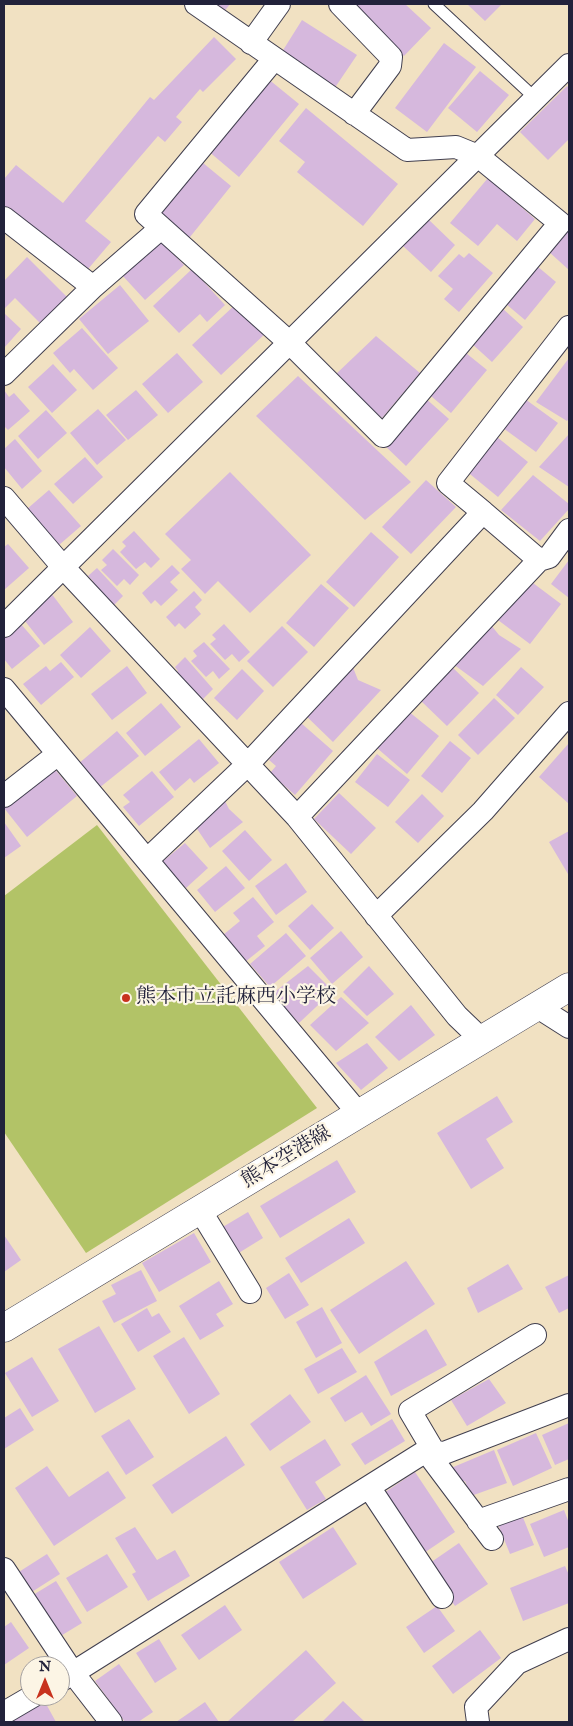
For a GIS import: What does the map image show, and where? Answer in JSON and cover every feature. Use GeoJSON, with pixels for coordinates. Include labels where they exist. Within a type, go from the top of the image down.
{"type":"FeatureCollection","features":[{"type":"Feature","properties":{"kind":"main road","name":"熊本空港線"},"geometry":{"type":"LineString","coordinates":[[4,1328],[569,987]]}},
{"type":"Feature","properties":{"kind":"street"},"geometry":{"type":"LineString","coordinates":[[196,4],[407,150],[456,148],[478,156],[565,218],[383,436],[290,343],[146,214],[274,58]]}},
{"type":"Feature","properties":{"kind":"street"},"geometry":{"type":"LineString","coordinates":[[251,43],[279,4]]}},
{"type":"Feature","properties":{"kind":"street"},"geometry":{"type":"LineString","coordinates":[[340,4],[391,57],[390,66],[354,114]]}},
{"type":"Feature","properties":{"kind":"street"},"geometry":{"type":"LineString","coordinates":[[4,626],[569,65]]}},
{"type":"Feature","properties":{"kind":"street"},"geometry":{"type":"LineString","coordinates":[[4,218],[92,287]]}},
{"type":"Feature","properties":{"kind":"street"},"geometry":{"type":"LineString","coordinates":[[4,374],[92,287],[161,228]]}},
{"type":"Feature","properties":{"kind":"street"},"geometry":{"type":"LineString","coordinates":[[539,560],[448,482],[569,327]]}},
{"type":"Feature","properties":{"kind":"street"},"geometry":{"type":"LineString","coordinates":[[4,498],[63,567],[297,817],[457,1016],[482,1040]]}},
{"type":"Feature","properties":{"kind":"street"},"geometry":{"type":"LineString","coordinates":[[147,860],[248,763],[483,512]]}},
{"type":"Feature","properties":{"kind":"street"},"geometry":{"type":"LineString","coordinates":[[297,817],[539,560],[549,557],[569,530]]}},
{"type":"Feature","properties":{"kind":"street"},"geometry":{"type":"LineString","coordinates":[[4,689],[359,1114]]}},
{"type":"Feature","properties":{"kind":"street"},"geometry":{"type":"LineString","coordinates":[[376,916],[483,811],[569,712]]}},
{"type":"Feature","properties":{"kind":"street"},"geometry":{"type":"LineString","coordinates":[[4,796],[58,754]]}},
{"type":"Feature","properties":{"kind":"street"},"geometry":{"type":"LineString","coordinates":[[536,1006],[569,1027]]}},
{"type":"Feature","properties":{"kind":"street"},"geometry":{"type":"LineString","coordinates":[[200,1210],[250,1292]]}},
{"type":"Feature","properties":{"kind":"street"},"geometry":{"type":"LineString","coordinates":[[492,1539],[430,1451],[410,1411],[536,1335]]}},
{"type":"Feature","properties":{"kind":"street"},"geometry":{"type":"LineString","coordinates":[[70,1674],[369,1487],[430,1451],[444,1454],[569,1405]]}},
{"type":"Feature","properties":{"kind":"street"},"geometry":{"type":"LineString","coordinates":[[369,1487],[442,1597]]}},
{"type":"Feature","properties":{"kind":"street"},"geometry":{"type":"LineString","coordinates":[[478,1521],[569,1489]]}},
{"type":"Feature","properties":{"kind":"street"},"geometry":{"type":"LineString","coordinates":[[4,1569],[54,1656]]}},
{"type":"Feature","properties":{"kind":"street"},"geometry":{"type":"LineString","coordinates":[[478,1722],[476,1707],[517,1663],[569,1639]]}},
{"type":"Feature","properties":{"kind":"street"},"geometry":{"type":"LineString","coordinates":[[70,1681],[111,1722]]}},
{"type":"Feature","properties":{"kind":"street"},"geometry":{"type":"LineString","coordinates":[[4,1713],[20,1704]]}},
{"type":"Feature","properties":{"kind":"lane"},"geometry":{"type":"LineString","coordinates":[[434,4],[536,98]]}},
{"type":"Feature","properties":{"kind":"green space","name":"熊本市立託麻西小学校"},"geometry":{"type":"Polygon","coordinates":[[[97,825],[317,1108],[86,1253],[4,1132],[4,896],[97,825]]]}},
{"type":"Feature","properties":{"kind":"building"},"geometry":{"type":"Polygon","coordinates":[[[204,4],[230,4],[221,16],[204,4]]]}},
{"type":"Feature","properties":{"kind":"building"},"geometry":{"type":"Polygon","coordinates":[[[354,4],[405,4],[431,28],[404,56],[352,6],[354,4]]]}},
{"type":"Feature","properties":{"kind":"building"},"geometry":{"type":"Polygon","coordinates":[[[467,4],[502,4],[485,21],[467,4]]]}},
{"type":"Feature","properties":{"kind":"building"},"geometry":{"type":"Polygon","coordinates":[[[302,20],[357,55],[334,89],[280,55],[302,20]]]}},
{"type":"Feature","properties":{"kind":"building"},"geometry":{"type":"Polygon","coordinates":[[[214,37],[236,59],[203,92],[200,89],[176,117],[182,122],[165,142],[158,136],[85,221],[111,242],[83,275],[4,210],[4,179],[16,165],[63,203],[150,97],[154,100],[214,37]]]}},
{"type":"Feature","properties":{"kind":"building"},"geometry":{"type":"Polygon","coordinates":[[[444,43],[476,67],[427,132],[395,108],[444,43]]]}},
{"type":"Feature","properties":{"kind":"building"},"geometry":{"type":"Polygon","coordinates":[[[480,71],[509,95],[477,132],[448,108],[480,71]]]}},
{"type":"Feature","properties":{"kind":"building"},"geometry":{"type":"Polygon","coordinates":[[[267,78],[299,104],[239,177],[207,150],[267,78]]]}},
{"type":"Feature","properties":{"kind":"building"},"geometry":{"type":"Polygon","coordinates":[[[567,86],[569,88],[569,139],[548,160],[520,132],[567,86]]]}},
{"type":"Feature","properties":{"kind":"building"},"geometry":{"type":"Polygon","coordinates":[[[306,108],[398,184],[363,226],[297,172],[305,162],[279,141],[306,108]]]}},
{"type":"Feature","properties":{"kind":"building"},"geometry":{"type":"Polygon","coordinates":[[[197,158],[231,186],[186,242],[151,215],[197,158]]]}},
{"type":"Feature","properties":{"kind":"building"},"geometry":{"type":"Polygon","coordinates":[[[488,178],[535,219],[517,241],[497,224],[478,246],[450,223],[488,178]]]}},
{"type":"Feature","properties":{"kind":"building"},"geometry":{"type":"Polygon","coordinates":[[[428,219],[455,245],[431,272],[403,246],[428,219]]]}},
{"type":"Feature","properties":{"kind":"building"},"geometry":{"type":"Polygon","coordinates":[[[569,227],[569,270],[548,251],[569,227]]]}},
{"type":"Feature","properties":{"kind":"building"},"geometry":{"type":"Polygon","coordinates":[[[159,239],[184,265],[145,300],[121,274],[159,239]]]}},
{"type":"Feature","properties":{"kind":"building"},"geometry":{"type":"Polygon","coordinates":[[[469,253],[493,273],[459,312],[444,299],[453,289],[438,276],[459,254],[464,258],[469,253]]]}},
{"type":"Feature","properties":{"kind":"building"},"geometry":{"type":"Polygon","coordinates":[[[27,257],[67,297],[41,324],[15,298],[4,309],[4,281],[27,257]]]}},
{"type":"Feature","properties":{"kind":"building"},"geometry":{"type":"Polygon","coordinates":[[[537,266],[556,282],[525,320],[506,304],[537,266]]]}},
{"type":"Feature","properties":{"kind":"building"},"geometry":{"type":"Polygon","coordinates":[[[192,269],[225,305],[207,322],[200,314],[179,333],[153,306],[192,269]]]}},
{"type":"Feature","properties":{"kind":"building"},"geometry":{"type":"Polygon","coordinates":[[[120,285],[149,321],[108,354],[79,319],[120,285]]]}},
{"type":"Feature","properties":{"kind":"building"},"geometry":{"type":"Polygon","coordinates":[[[237,303],[266,333],[221,375],[192,345],[237,303]]]}},
{"type":"Feature","properties":{"kind":"building"},"geometry":{"type":"Polygon","coordinates":[[[502,308],[523,327],[492,362],[471,343],[502,308]]]}},
{"type":"Feature","properties":{"kind":"building"},"geometry":{"type":"Polygon","coordinates":[[[4,313],[21,329],[4,348],[4,313]]]}},
{"type":"Feature","properties":{"kind":"building"},"geometry":{"type":"Polygon","coordinates":[[[82,328],[118,368],[93,390],[74,369],[70,373],[53,353],[82,328]]]}},
{"type":"Feature","properties":{"kind":"building"},"geometry":{"type":"Polygon","coordinates":[[[376,336],[420,373],[382,418],[335,375],[376,336]]]}},
{"type":"Feature","properties":{"kind":"building"},"geometry":{"type":"Polygon","coordinates":[[[461,349],[487,370],[451,413],[425,391],[461,349]]]}},
{"type":"Feature","properties":{"kind":"building"},"geometry":{"type":"Polygon","coordinates":[[[177,353],[203,382],[168,413],[142,384],[177,353]]]}},
{"type":"Feature","properties":{"kind":"building"},"geometry":{"type":"Polygon","coordinates":[[[569,358],[569,418],[567,421],[536,402],[569,358]]]}},
{"type":"Feature","properties":{"kind":"building"},"geometry":{"type":"Polygon","coordinates":[[[53,364],[77,390],[52,413],[28,387],[53,364]]]}},
{"type":"Feature","properties":{"kind":"building"},"geometry":{"type":"Polygon","coordinates":[[[298,376],[411,482],[365,520],[256,416],[298,376]]]}},
{"type":"Feature","properties":{"kind":"building"},"geometry":{"type":"Polygon","coordinates":[[[4,390],[9,397],[14,393],[30,411],[8,430],[4,426],[4,390]]]}},
{"type":"Feature","properties":{"kind":"building"},"geometry":{"type":"Polygon","coordinates":[[[136,390],[158,415],[128,440],[106,415],[136,390]]]}},
{"type":"Feature","properties":{"kind":"building"},"geometry":{"type":"Polygon","coordinates":[[[424,397],[449,419],[406,466],[383,444],[424,397]]]}},
{"type":"Feature","properties":{"kind":"building"},"geometry":{"type":"Polygon","coordinates":[[[525,399],[558,423],[536,452],[503,428],[525,399]]]}},
{"type":"Feature","properties":{"kind":"building"},"geometry":{"type":"Polygon","coordinates":[[[98,409],[126,440],[97,465],[70,433],[98,409]]]}},
{"type":"Feature","properties":{"kind":"building"},"geometry":{"type":"Polygon","coordinates":[[[46,410],[67,433],[38,459],[18,436],[46,410]]]}},
{"type":"Feature","properties":{"kind":"building"},"geometry":{"type":"Polygon","coordinates":[[[569,434],[569,487],[539,467],[569,434]]]}},
{"type":"Feature","properties":{"kind":"building"},"geometry":{"type":"Polygon","coordinates":[[[497,437],[528,462],[498,497],[465,470],[497,437]]]}},
{"type":"Feature","properties":{"kind":"building"},"geometry":{"type":"Polygon","coordinates":[[[15,439],[42,471],[22,489],[4,467],[4,449],[15,439]]]}},
{"type":"Feature","properties":{"kind":"building"},"geometry":{"type":"Polygon","coordinates":[[[85,457],[103,477],[73,504],[54,484],[85,457]]]}},
{"type":"Feature","properties":{"kind":"building"},"geometry":{"type":"Polygon","coordinates":[[[230,472],[311,555],[250,613],[218,581],[205,594],[181,569],[191,560],[165,534],[230,472]]]}},
{"type":"Feature","properties":{"kind":"building"},"geometry":{"type":"Polygon","coordinates":[[[533,475],[569,504],[569,509],[540,541],[501,510],[533,475]]]}},
{"type":"Feature","properties":{"kind":"building"},"geometry":{"type":"Polygon","coordinates":[[[426,480],[456,507],[411,554],[382,527],[426,480]]]}},
{"type":"Feature","properties":{"kind":"building"},"geometry":{"type":"Polygon","coordinates":[[[49,490],[81,526],[59,545],[27,509],[49,490]]]}},
{"type":"Feature","properties":{"kind":"building"},"geometry":{"type":"Polygon","coordinates":[[[134,531],[160,559],[151,568],[145,562],[136,569],[120,552],[126,546],[122,542],[134,531]]]}},
{"type":"Feature","properties":{"kind":"building"},"geometry":{"type":"Polygon","coordinates":[[[371,532],[399,557],[354,607],[326,582],[371,532]]]}},
{"type":"Feature","properties":{"kind":"building"},"geometry":{"type":"Polygon","coordinates":[[[8,544],[29,568],[4,590],[4,547],[8,544]]]}},
{"type":"Feature","properties":{"kind":"building"},"geometry":{"type":"Polygon","coordinates":[[[113,549],[139,575],[130,585],[124,579],[117,586],[101,570],[107,565],[102,560],[113,549]]]}},
{"type":"Feature","properties":{"kind":"building"},"geometry":{"type":"Polygon","coordinates":[[[569,560],[569,598],[551,584],[569,560]]]}},
{"type":"Feature","properties":{"kind":"building"},"geometry":{"type":"Polygon","coordinates":[[[172,565],[180,573],[170,582],[178,590],[161,606],[155,600],[151,604],[142,593],[172,565]]]}},
{"type":"Feature","properties":{"kind":"building"},"geometry":{"type":"Polygon","coordinates":[[[97,568],[123,596],[114,605],[86,587],[93,581],[88,576],[97,568]]]}},
{"type":"Feature","properties":{"kind":"building"},"geometry":{"type":"Polygon","coordinates":[[[529,580],[561,604],[530,644],[498,620],[529,580]]]}},
{"type":"Feature","properties":{"kind":"building"},"geometry":{"type":"Polygon","coordinates":[[[321,584],[349,608],[314,647],[286,623],[321,584]]]}},
{"type":"Feature","properties":{"kind":"building"},"geometry":{"type":"Polygon","coordinates":[[[194,591],[202,600],[195,607],[201,614],[185,629],[179,623],[175,627],[166,617],[194,591]]]}},
{"type":"Feature","properties":{"kind":"building"},"geometry":{"type":"Polygon","coordinates":[[[51,593],[73,622],[44,645],[21,616],[51,593]]]}},
{"type":"Feature","properties":{"kind":"building"},"geometry":{"type":"Polygon","coordinates":[[[20,623],[40,646],[12,669],[4,659],[4,637],[20,623]]]}},
{"type":"Feature","properties":{"kind":"building"},"geometry":{"type":"Polygon","coordinates":[[[224,624],[250,652],[239,662],[232,654],[225,660],[210,644],[216,639],[212,635],[224,624]]]}},
{"type":"Feature","properties":{"kind":"building"},"geometry":{"type":"Polygon","coordinates":[[[491,625],[499,635],[521,649],[483,686],[453,664],[491,625]]]}},
{"type":"Feature","properties":{"kind":"building"},"geometry":{"type":"Polygon","coordinates":[[[282,626],[308,652],[273,687],[247,661],[282,626]]]}},
{"type":"Feature","properties":{"kind":"building"},"geometry":{"type":"Polygon","coordinates":[[[90,627],[111,651],[81,678],[60,655],[90,627]]]}},
{"type":"Feature","properties":{"kind":"building"},"geometry":{"type":"Polygon","coordinates":[[[204,642],[230,669],[219,679],[213,671],[206,677],[191,661],[197,656],[193,651],[204,642]]]}},
{"type":"Feature","properties":{"kind":"building"},"geometry":{"type":"Polygon","coordinates":[[[185,657],[213,689],[203,699],[195,691],[189,697],[171,677],[178,671],[175,667],[185,657]]]}},
{"type":"Feature","properties":{"kind":"building"},"geometry":{"type":"Polygon","coordinates":[[[61,662],[74,677],[41,705],[23,684],[46,666],[50,671],[61,662]]]}},
{"type":"Feature","properties":{"kind":"building"},"geometry":{"type":"Polygon","coordinates":[[[352,665],[358,680],[381,690],[333,742],[303,713],[352,665]]]}},
{"type":"Feature","properties":{"kind":"building"},"geometry":{"type":"Polygon","coordinates":[[[127,666],[147,693],[112,720],[91,694],[127,666]]]}},
{"type":"Feature","properties":{"kind":"building"},"geometry":{"type":"Polygon","coordinates":[[[452,667],[479,693],[447,726],[420,700],[452,667]]]}},
{"type":"Feature","properties":{"kind":"building"},"geometry":{"type":"Polygon","coordinates":[[[521,667],[544,687],[518,715],[496,695],[521,667]]]}},
{"type":"Feature","properties":{"kind":"building"},"geometry":{"type":"Polygon","coordinates":[[[242,669],[264,691],[237,720],[214,698],[242,669]]]}},
{"type":"Feature","properties":{"kind":"building"},"geometry":{"type":"Polygon","coordinates":[[[494,698],[515,718],[478,755],[458,735],[494,698]]]}},
{"type":"Feature","properties":{"kind":"building"},"geometry":{"type":"Polygon","coordinates":[[[161,703],[181,727],[145,756],[126,733],[161,703]]]}},
{"type":"Feature","properties":{"kind":"building"},"geometry":{"type":"Polygon","coordinates":[[[408,711],[439,736],[407,774],[377,748],[408,711]]]}},
{"type":"Feature","properties":{"kind":"building"},"geometry":{"type":"Polygon","coordinates":[[[301,723],[333,751],[295,795],[270,773],[276,766],[269,760],[301,723]]]}},
{"type":"Feature","properties":{"kind":"building"},"geometry":{"type":"Polygon","coordinates":[[[117,731],[139,756],[99,788],[78,764],[117,731]]]}},
{"type":"Feature","properties":{"kind":"building"},"geometry":{"type":"Polygon","coordinates":[[[199,739],[219,763],[194,783],[190,778],[175,791],[159,772],[199,739]]]}},
{"type":"Feature","properties":{"kind":"building"},"geometry":{"type":"Polygon","coordinates":[[[450,741],[471,758],[442,793],[421,776],[450,741]]]}},
{"type":"Feature","properties":{"kind":"building"},"geometry":{"type":"Polygon","coordinates":[[[569,743],[569,804],[539,777],[569,743]]]}},
{"type":"Feature","properties":{"kind":"building"},"geometry":{"type":"Polygon","coordinates":[[[377,754],[410,780],[388,807],[355,782],[377,754]]]}},
{"type":"Feature","properties":{"kind":"building"},"geometry":{"type":"Polygon","coordinates":[[[53,767],[77,796],[27,837],[4,808],[53,767]]]}},
{"type":"Feature","properties":{"kind":"building"},"geometry":{"type":"Polygon","coordinates":[[[152,771],[174,797],[139,826],[123,807],[130,802],[123,795],[152,771]]]}},
{"type":"Feature","properties":{"kind":"building"},"geometry":{"type":"Polygon","coordinates":[[[339,793],[376,828],[351,854],[314,819],[339,793]]]}},
{"type":"Feature","properties":{"kind":"building"},"geometry":{"type":"Polygon","coordinates":[[[422,794],[444,816],[418,843],[395,822],[422,794]]]}},
{"type":"Feature","properties":{"kind":"building"},"geometry":{"type":"Polygon","coordinates":[[[224,799],[229,809],[243,822],[210,848],[193,823],[224,799]]]}},
{"type":"Feature","properties":{"kind":"building"},"geometry":{"type":"Polygon","coordinates":[[[4,822],[21,846],[4,858],[4,822]]]}},
{"type":"Feature","properties":{"kind":"building"},"geometry":{"type":"Polygon","coordinates":[[[245,830],[272,860],[249,881],[222,851],[245,830]]]}},
{"type":"Feature","properties":{"kind":"building"},"geometry":{"type":"Polygon","coordinates":[[[569,831],[569,873],[568,874],[549,842],[569,831]]]}},
{"type":"Feature","properties":{"kind":"building"},"geometry":{"type":"Polygon","coordinates":[[[185,843],[208,868],[186,888],[162,862],[185,843]]]}},
{"type":"Feature","properties":{"kind":"building"},"geometry":{"type":"Polygon","coordinates":[[[286,863],[307,892],[276,915],[255,886],[286,863]]]}},
{"type":"Feature","properties":{"kind":"building"},"geometry":{"type":"Polygon","coordinates":[[[226,866],[245,888],[215,912],[197,890],[226,866]]]}},
{"type":"Feature","properties":{"kind":"building"},"geometry":{"type":"Polygon","coordinates":[[[253,897],[274,922],[257,936],[265,946],[245,962],[223,935],[240,921],[233,913],[253,897]]]}},
{"type":"Feature","properties":{"kind":"building"},"geometry":{"type":"Polygon","coordinates":[[[312,904],[334,928],[310,950],[288,926],[312,904]]]}},
{"type":"Feature","properties":{"kind":"building"},"geometry":{"type":"Polygon","coordinates":[[[341,931],[363,957],[332,984],[310,958],[341,931]]]}},
{"type":"Feature","properties":{"kind":"building"},"geometry":{"type":"Polygon","coordinates":[[[286,933],[306,956],[270,987],[250,964],[286,933]]]}},
{"type":"Feature","properties":{"kind":"building"},"geometry":{"type":"Polygon","coordinates":[[[308,966],[333,991],[299,1023],[272,994],[308,966]]]}},
{"type":"Feature","properties":{"kind":"building"},"geometry":{"type":"Polygon","coordinates":[[[369,966],[394,994],[367,1016],[343,992],[369,966]]]}},
{"type":"Feature","properties":{"kind":"building"},"geometry":{"type":"Polygon","coordinates":[[[341,997],[369,1023],[336,1051],[310,1025],[341,997]]]}},
{"type":"Feature","properties":{"kind":"building"},"geometry":{"type":"Polygon","coordinates":[[[411,1005],[435,1035],[399,1061],[375,1037],[411,1005]]]}},
{"type":"Feature","properties":{"kind":"building"},"geometry":{"type":"Polygon","coordinates":[[[367,1043],[388,1068],[361,1090],[336,1063],[367,1043]]]}},
{"type":"Feature","properties":{"kind":"building"},"geometry":{"type":"Polygon","coordinates":[[[497,1096],[513,1122],[486,1139],[504,1168],[471,1189],[437,1133],[497,1096]]]}},
{"type":"Feature","properties":{"kind":"building"},"geometry":{"type":"Polygon","coordinates":[[[337,1160],[356,1192],[280,1238],[260,1206],[337,1160]]]}},
{"type":"Feature","properties":{"kind":"building"},"geometry":{"type":"Polygon","coordinates":[[[248,1212],[263,1238],[237,1254],[221,1228],[248,1212]]]}},
{"type":"Feature","properties":{"kind":"building"},"geometry":{"type":"Polygon","coordinates":[[[349,1218],[365,1243],[301,1283],[285,1258],[349,1218]]]}},
{"type":"Feature","properties":{"kind":"building"},"geometry":{"type":"Polygon","coordinates":[[[194,1233],[211,1262],[159,1292],[142,1263],[194,1233]]]}},
{"type":"Feature","properties":{"kind":"building"},"geometry":{"type":"Polygon","coordinates":[[[4,1235],[21,1260],[4,1272],[4,1235]]]}},
{"type":"Feature","properties":{"kind":"building"},"geometry":{"type":"Polygon","coordinates":[[[406,1261],[435,1304],[359,1354],[330,1310],[406,1261]]]}},
{"type":"Feature","properties":{"kind":"building"},"geometry":{"type":"Polygon","coordinates":[[[508,1264],[523,1289],[478,1313],[467,1288],[508,1264]]]}},
{"type":"Feature","properties":{"kind":"building"},"geometry":{"type":"Polygon","coordinates":[[[141,1270],[157,1301],[114,1323],[102,1301],[116,1294],[111,1285],[141,1270]]]}},
{"type":"Feature","properties":{"kind":"building"},"geometry":{"type":"Polygon","coordinates":[[[289,1273],[309,1305],[285,1319],[266,1288],[289,1273]]]}},
{"type":"Feature","properties":{"kind":"building"},"geometry":{"type":"Polygon","coordinates":[[[569,1275],[569,1308],[559,1313],[545,1287],[569,1275]]]}},
{"type":"Feature","properties":{"kind":"building"},"geometry":{"type":"Polygon","coordinates":[[[219,1281],[233,1304],[216,1314],[224,1326],[200,1340],[179,1306],[219,1281]]]}},
{"type":"Feature","properties":{"kind":"building"},"geometry":{"type":"Polygon","coordinates":[[[322,1307],[342,1343],[316,1358],[296,1322],[322,1307]]]}},
{"type":"Feature","properties":{"kind":"building"},"geometry":{"type":"Polygon","coordinates":[[[147,1308],[152,1317],[159,1313],[171,1332],[138,1352],[121,1324],[147,1308]]]}},
{"type":"Feature","properties":{"kind":"building"},"geometry":{"type":"Polygon","coordinates":[[[99,1326],[136,1389],[95,1413],[58,1349],[99,1326]]]}},
{"type":"Feature","properties":{"kind":"building"},"geometry":{"type":"Polygon","coordinates":[[[426,1329],[447,1365],[391,1396],[374,1362],[426,1329]]]}},
{"type":"Feature","properties":{"kind":"building"},"geometry":{"type":"Polygon","coordinates":[[[184,1337],[220,1394],[189,1414],[153,1356],[184,1337]]]}},
{"type":"Feature","properties":{"kind":"building"},"geometry":{"type":"Polygon","coordinates":[[[342,1348],[357,1372],[318,1394],[304,1369],[342,1348]]]}},
{"type":"Feature","properties":{"kind":"building"},"geometry":{"type":"Polygon","coordinates":[[[32,1357],[59,1401],[32,1417],[5,1373],[32,1357]]]}},
{"type":"Feature","properties":{"kind":"building"},"geometry":{"type":"Polygon","coordinates":[[[366,1375],[391,1414],[371,1426],[362,1412],[345,1422],[330,1398],[366,1375]]]}},
{"type":"Feature","properties":{"kind":"building"},"geometry":{"type":"Polygon","coordinates":[[[489,1379],[506,1403],[467,1426],[451,1400],[489,1379]]]}},
{"type":"Feature","properties":{"kind":"building"},"geometry":{"type":"Polygon","coordinates":[[[290,1394],[311,1422],[270,1451],[250,1424],[290,1394]]]}},
{"type":"Feature","properties":{"kind":"building"},"geometry":{"type":"Polygon","coordinates":[[[20,1408],[34,1430],[4,1449],[4,1418],[20,1408]]]}},
{"type":"Feature","properties":{"kind":"building"},"geometry":{"type":"Polygon","coordinates":[[[129,1419],[154,1457],[126,1475],[101,1436],[129,1419]]]}},
{"type":"Feature","properties":{"kind":"building"},"geometry":{"type":"Polygon","coordinates":[[[392,1419],[405,1441],[365,1465],[351,1444],[392,1419]]]}},
{"type":"Feature","properties":{"kind":"building"},"geometry":{"type":"Polygon","coordinates":[[[569,1423],[569,1459],[555,1465],[542,1435],[569,1423]]]}},
{"type":"Feature","properties":{"kind":"building"},"geometry":{"type":"Polygon","coordinates":[[[536,1433],[552,1468],[513,1486],[497,1450],[536,1433]]]}},
{"type":"Feature","properties":{"kind":"building"},"geometry":{"type":"Polygon","coordinates":[[[226,1436],[245,1465],[172,1514],[152,1485],[226,1436]]]}},
{"type":"Feature","properties":{"kind":"building"},"geometry":{"type":"Polygon","coordinates":[[[325,1439],[341,1465],[315,1482],[326,1499],[307,1510],[280,1467],[325,1439]]]}},
{"type":"Feature","properties":{"kind":"building"},"geometry":{"type":"Polygon","coordinates":[[[494,1450],[507,1483],[471,1496],[465,1481],[457,1484],[451,1468],[494,1450]]]}},
{"type":"Feature","properties":{"kind":"building"},"geometry":{"type":"Polygon","coordinates":[[[47,1466],[69,1497],[108,1471],[126,1498],[54,1546],[15,1488],[47,1466]]]}},
{"type":"Feature","properties":{"kind":"building"},"geometry":{"type":"Polygon","coordinates":[[[415,1472],[455,1532],[421,1555],[381,1495],[415,1472]]]}},
{"type":"Feature","properties":{"kind":"building"},"geometry":{"type":"Polygon","coordinates":[[[564,1510],[569,1523],[569,1547],[544,1557],[530,1524],[564,1510]]]}},
{"type":"Feature","properties":{"kind":"building"},"geometry":{"type":"Polygon","coordinates":[[[522,1515],[534,1545],[510,1554],[498,1524],[522,1515]]]}},
{"type":"Feature","properties":{"kind":"building"},"geometry":{"type":"Polygon","coordinates":[[[135,1527],[157,1560],[175,1550],[190,1576],[148,1601],[132,1574],[136,1572],[115,1538],[135,1527]]]}},
{"type":"Feature","properties":{"kind":"building"},"geometry":{"type":"Polygon","coordinates":[[[333,1527],[357,1564],[303,1599],[279,1562],[333,1527]]]}},
{"type":"Feature","properties":{"kind":"building"},"geometry":{"type":"Polygon","coordinates":[[[459,1543],[488,1584],[455,1606],[427,1565],[459,1543]]]}},
{"type":"Feature","properties":{"kind":"building"},"geometry":{"type":"Polygon","coordinates":[[[47,1554],[60,1574],[27,1595],[14,1575],[47,1554]]]}},
{"type":"Feature","properties":{"kind":"building"},"geometry":{"type":"Polygon","coordinates":[[[107,1554],[128,1587],[87,1612],[66,1578],[107,1554]]]}},
{"type":"Feature","properties":{"kind":"building"},"geometry":{"type":"Polygon","coordinates":[[[565,1566],[569,1575],[569,1603],[523,1621],[510,1588],[565,1566]]]}},
{"type":"Feature","properties":{"kind":"building"},"geometry":{"type":"Polygon","coordinates":[[[56,1581],[82,1623],[54,1640],[28,1598],[56,1581]]]}},
{"type":"Feature","properties":{"kind":"building"},"geometry":{"type":"Polygon","coordinates":[[[225,1605],[242,1630],[199,1660],[181,1635],[225,1605]]]}},
{"type":"Feature","properties":{"kind":"building"},"geometry":{"type":"Polygon","coordinates":[[[437,1606],[455,1631],[424,1653],[406,1627],[437,1606]]]}},
{"type":"Feature","properties":{"kind":"building"},"geometry":{"type":"Polygon","coordinates":[[[11,1622],[29,1648],[4,1665],[4,1627],[11,1622]]]}},
{"type":"Feature","properties":{"kind":"building"},"geometry":{"type":"Polygon","coordinates":[[[480,1630],[501,1658],[453,1694],[432,1666],[480,1630]]]}},
{"type":"Feature","properties":{"kind":"building"},"geometry":{"type":"Polygon","coordinates":[[[159,1639],[177,1669],[155,1683],[136,1653],[159,1639]]]}},
{"type":"Feature","properties":{"kind":"building"},"geometry":{"type":"Polygon","coordinates":[[[306,1650],[336,1683],[292,1722],[228,1721],[306,1650]]]}},
{"type":"Feature","properties":{"kind":"building"},"geometry":{"type":"Polygon","coordinates":[[[119,1664],[153,1712],[138,1722],[125,1722],[95,1681],[119,1664]]]}},
{"type":"Feature","properties":{"kind":"building"},"geometry":{"type":"Polygon","coordinates":[[[343,1701],[365,1722],[322,1722],[343,1701]]]}},
{"type":"Feature","properties":{"kind":"building"},"geometry":{"type":"Polygon","coordinates":[[[205,1702],[219,1722],[176,1722],[205,1702]]]}},
{"type":"Feature","properties":{"kind":"building"},"geometry":{"type":"Polygon","coordinates":[[[38,1706],[47,1706],[56,1722],[8,1722],[38,1706]]]}},
{"type":"Feature","properties":{"kind":"place","name":"熊本市立託麻西小学校"},"geometry":{"type":"Point","coordinates":[126,998]}}]}
